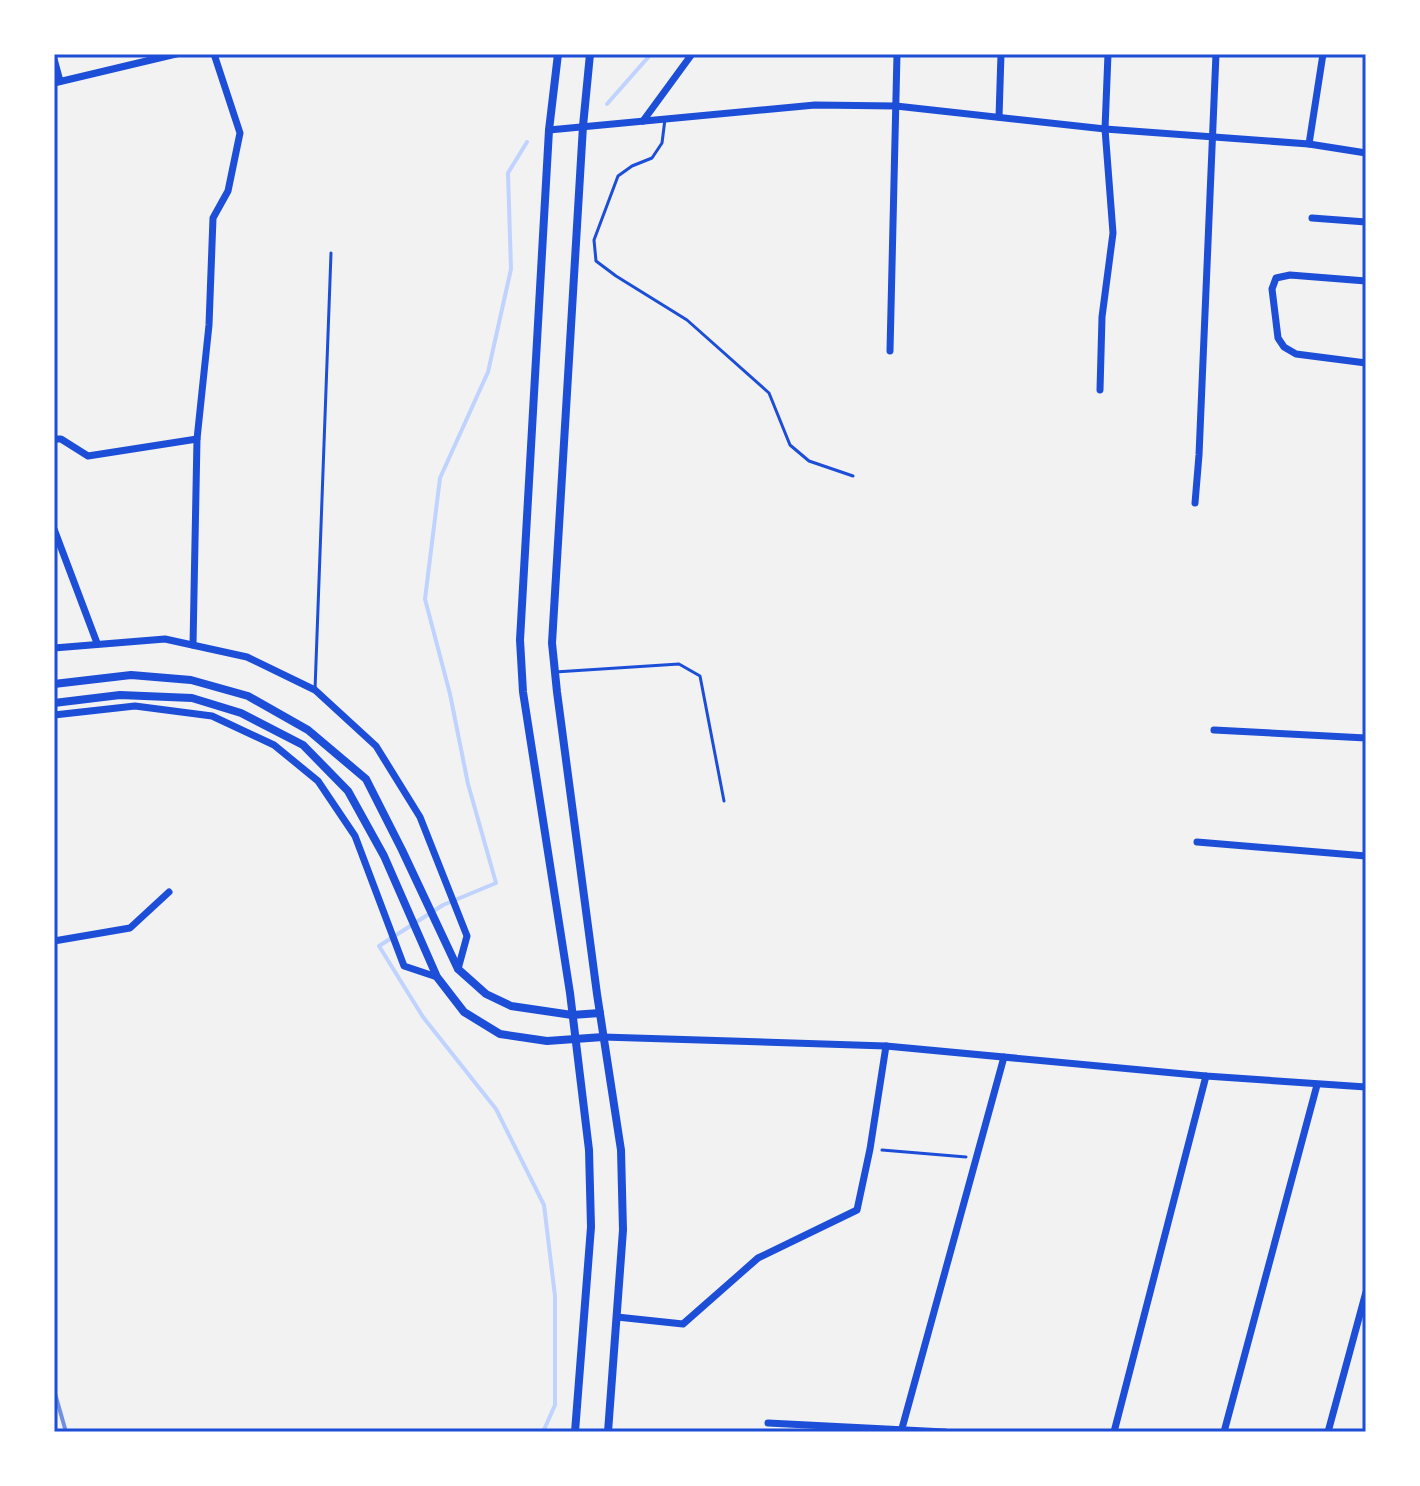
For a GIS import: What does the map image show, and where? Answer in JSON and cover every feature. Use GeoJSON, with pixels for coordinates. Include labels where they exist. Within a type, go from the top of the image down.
{"type":"FeatureCollection","features":[{"type":"Feature","properties":{"kind":"street"},"geometry":{"type":"LineString","coordinates":[[54,59],[57,82],[176,54]]}},
{"type":"Feature","properties":{"kind":"street"},"geometry":{"type":"LineString","coordinates":[[193,645],[197,439],[209,325],[213,218],[228,191],[240,133],[214,54]]}},
{"type":"Feature","properties":{"kind":"street"},"geometry":{"type":"LineString","coordinates":[[558,54],[549,130],[520,640],[523,692],[572,1015],[589,1150],[591,1227],[575,1432]]}},
{"type":"Feature","properties":{"kind":"street"},"geometry":{"type":"LineString","coordinates":[[590,54],[552,643],[603,1037],[621,1150],[623,1230],[608,1432]]}},
{"type":"Feature","properties":{"kind":"street"},"geometry":{"type":"LineString","coordinates":[[643,121],[692,54]]}},
{"type":"Feature","properties":{"kind":"street"},"geometry":{"type":"LineString","coordinates":[[890,351],[897,54]]}},
{"type":"Feature","properties":{"kind":"street"},"geometry":{"type":"LineString","coordinates":[[999,117],[1001,54]]}},
{"type":"Feature","properties":{"kind":"street"},"geometry":{"type":"LineString","coordinates":[[1100,390],[1102,317],[1113,233],[1105,129],[1108,54]]}},
{"type":"Feature","properties":{"kind":"street"},"geometry":{"type":"LineString","coordinates":[[1195,503],[1216,54]]}},
{"type":"Feature","properties":{"kind":"street"},"geometry":{"type":"LineString","coordinates":[[1309,144],[1323,54]]}},
{"type":"Feature","properties":{"kind":"street"},"geometry":{"type":"LineString","coordinates":[[549,130],[815,105],[896,106],[1105,129],[1309,144],[1366,153]]}},
{"type":"Feature","properties":{"kind":"street"},"geometry":{"type":"LineString","coordinates":[[1312,218],[1366,222]]}},
{"type":"Feature","properties":{"kind":"street"},"geometry":{"type":"LineString","coordinates":[[1366,281],[1290,275],[1276,278],[1272,289],[1278,338],[1284,347],[1296,354],[1366,363]]}},
{"type":"Feature","properties":{"kind":"street"},"geometry":{"type":"LineString","coordinates":[[54,439],[61,439],[88,456],[197,439]]}},
{"type":"Feature","properties":{"kind":"street"},"geometry":{"type":"LineString","coordinates":[[54,529],[97,643]]}},
{"type":"Feature","properties":{"kind":"street"},"geometry":{"type":"LineString","coordinates":[[54,648],[165,639],[247,657],[315,690],[376,746],[420,817],[467,936],[458,969]]}},
{"type":"Feature","properties":{"kind":"street"},"geometry":{"type":"LineString","coordinates":[[54,684],[131,675],[191,680],[248,696],[308,730],[366,779],[458,969],[486,994],[511,1006],[572,1015],[600,1013]]}},
{"type":"Feature","properties":{"kind":"street"},"geometry":{"type":"LineString","coordinates":[[54,703],[120,695],[192,698],[241,713],[303,745],[348,791],[384,856],[437,977],[464,1012],[500,1034],[547,1041],[603,1037],[886,1046],[1206,1076],[1366,1087]]}},
{"type":"Feature","properties":{"kind":"street"},"geometry":{"type":"LineString","coordinates":[[54,715],[135,706],[212,716],[274,745],[318,781],[355,836],[404,966],[437,977]]}},
{"type":"Feature","properties":{"kind":"street"},"geometry":{"type":"LineString","coordinates":[[1214,730],[1366,738]]}},
{"type":"Feature","properties":{"kind":"street"},"geometry":{"type":"LineString","coordinates":[[1197,842],[1366,856]]}},
{"type":"Feature","properties":{"kind":"street"},"geometry":{"type":"LineString","coordinates":[[54,941],[130,928],[169,892]]}},
{"type":"Feature","properties":{"kind":"street"},"geometry":{"type":"LineString","coordinates":[[617,1317],[683,1324],[758,1258],[857,1210],[886,1046]]}},
{"type":"Feature","properties":{"kind":"street"},"geometry":{"type":"LineString","coordinates":[[901,1430],[1004,1057]]}},
{"type":"Feature","properties":{"kind":"street"},"geometry":{"type":"LineString","coordinates":[[1114,1432],[1206,1076]]}},
{"type":"Feature","properties":{"kind":"street"},"geometry":{"type":"LineString","coordinates":[[1224,1432],[1317,1085]]}},
{"type":"Feature","properties":{"kind":"street"},"geometry":{"type":"LineString","coordinates":[[1328,1432],[1366,1292]]}},
{"type":"Feature","properties":{"kind":"street"},"geometry":{"type":"LineString","coordinates":[[768,1423],[945,1432]]}},
{"type":"Feature","properties":{"kind":"lane"},"geometry":{"type":"LineString","coordinates":[[665,119],[662,143],[652,158],[618,176],[594,240],[596,261],[687,320],[769,393],[790,445],[809,461],[853,476]]}},
{"type":"Feature","properties":{"kind":"lane"},"geometry":{"type":"LineString","coordinates":[[315,690],[331,253]]}},
{"type":"Feature","properties":{"kind":"lane"},"geometry":{"type":"LineString","coordinates":[[555,672],[679,664],[700,676],[724,801]]}},
{"type":"Feature","properties":{"kind":"path"},"geometry":{"type":"LineString","coordinates":[[870,1149],[978,1158]]}},
{"type":"Feature","properties":{"kind":"waterway"},"geometry":{"type":"LineString","coordinates":[[607,104],[651,54]]}},
{"type":"Feature","properties":{"kind":"waterway"},"geometry":{"type":"LineString","coordinates":[[527,142],[508,173],[511,269],[488,372],[440,478],[425,599],[450,694],[468,784],[496,883],[443,905],[379,946],[423,1017],[496,1109],[544,1205],[555,1296],[555,1405],[543,1432]]}},
{"type":"Feature","properties":{"kind":"railway"},"geometry":{"type":"LineString","coordinates":[[54,1390],[66,1432]]}}]}
